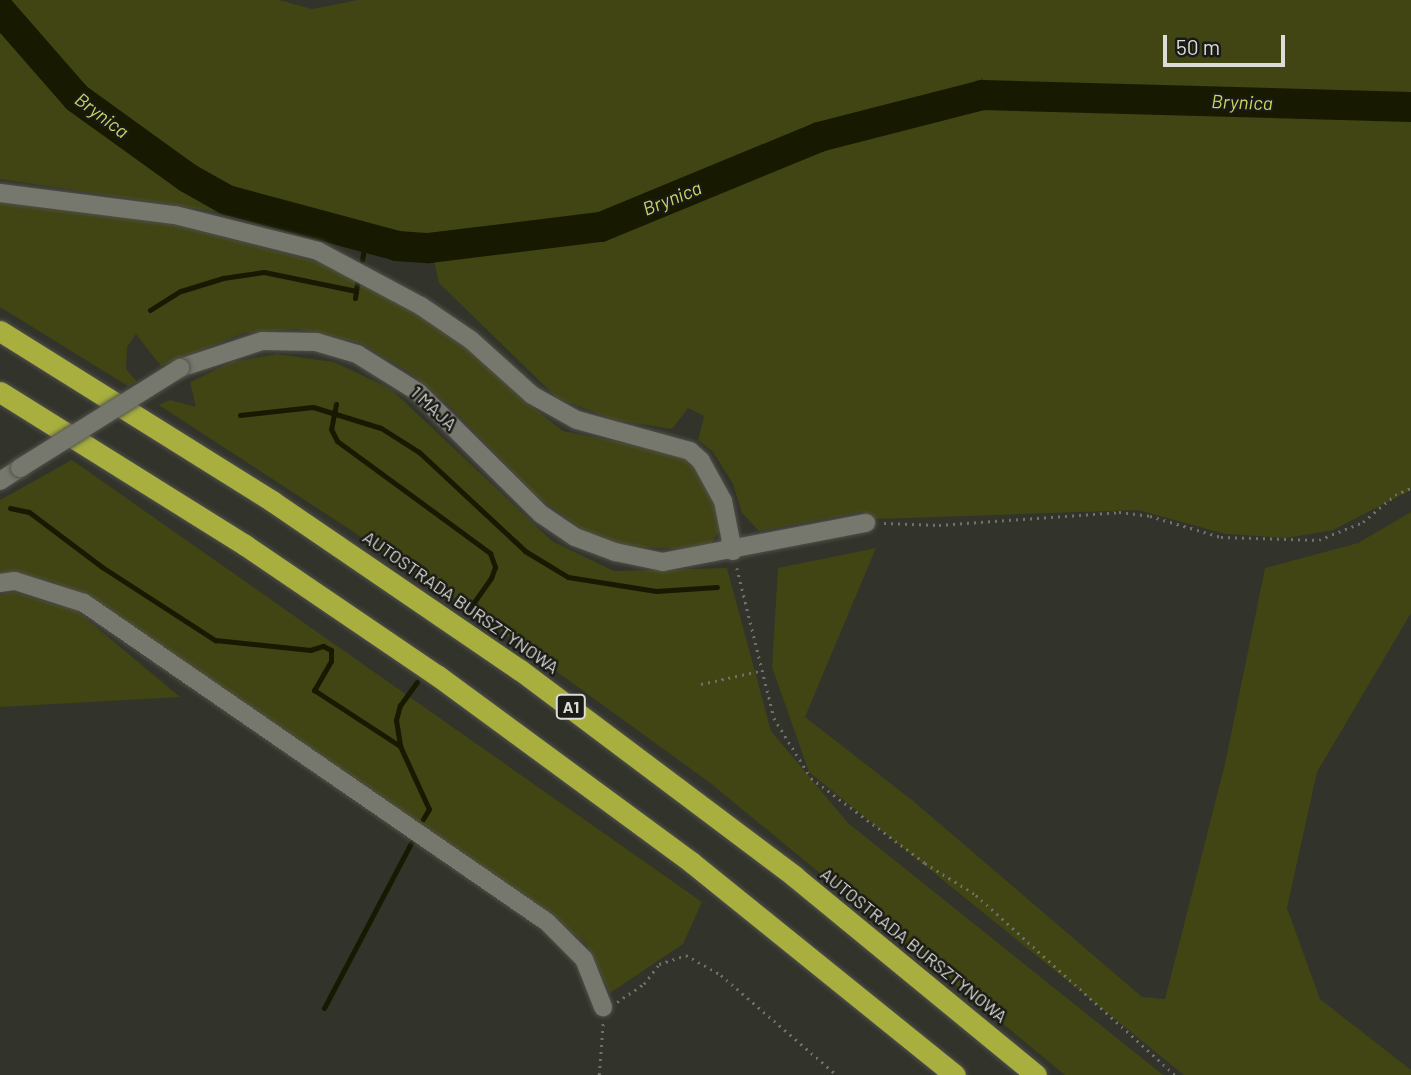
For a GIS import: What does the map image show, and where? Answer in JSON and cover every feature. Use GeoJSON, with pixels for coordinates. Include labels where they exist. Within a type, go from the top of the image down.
{"type":"FeatureCollection","features":[{"type":"Feature","properties":{"kind":"highway","name":"AUTOSTRADA BURSZTYNOWA"},"geometry":{"type":"LineString","coordinates":[[0,331],[272,501],[530,677],[794,876],[1036,1075]]}},
{"type":"Feature","properties":{"kind":"highway"},"geometry":{"type":"LineString","coordinates":[[0,392],[233,538],[438,676],[691,862],[956,1075]]}},
{"type":"Feature","properties":{"kind":"street"},"geometry":{"type":"LineString","coordinates":[[0,193],[175,215],[318,251],[421,306],[471,340],[532,395],[577,420],[690,451],[701,461],[723,501],[733,551]]}},
{"type":"Feature","properties":{"kind":"street","name":"1 MAJA"},"geometry":{"type":"LineString","coordinates":[[0,481],[180,368],[262,341],[316,342],[344,349],[387,369],[418,392],[528,503],[575,537],[615,552],[663,562],[733,551],[866,523]]}},
{"type":"Feature","properties":{"kind":"street"},"geometry":{"type":"LineString","coordinates":[[0,583],[26,583],[84,603],[547,922],[584,959],[603,1007]]}},
{"type":"Feature","properties":{"kind":"path"},"geometry":{"type":"LineString","coordinates":[[866,523],[939,525],[1119,512],[1150,516],[1220,537],[1318,540],[1363,522],[1395,495],[1411,488]]}},
{"type":"Feature","properties":{"kind":"path"},"geometry":{"type":"LineString","coordinates":[[733,551],[760,671],[785,741],[811,778],[925,863],[976,895],[1175,1075]]}},
{"type":"Feature","properties":{"kind":"path"},"geometry":{"type":"LineString","coordinates":[[701,684],[760,671]]}},
{"type":"Feature","properties":{"kind":"path"},"geometry":{"type":"LineString","coordinates":[[599,1075],[603,1007],[627,998],[670,958],[686,955],[721,975],[837,1075]]}},
{"type":"Feature","properties":{"kind":"green space"},"geometry":{"type":"Polygon","coordinates":[[[0,0],[279,0],[312,9],[358,0],[1411,0],[1411,490],[1333,530],[1287,538],[1226,534],[1138,510],[877,519],[862,512],[759,531],[742,513],[733,484],[713,452],[698,440],[704,416],[688,408],[672,429],[615,420],[557,398],[439,283],[429,237],[230,195],[81,94],[0,0]],[[983,77],[946,113],[983,107],[983,77]]]}},
{"type":"Feature","properties":{"kind":"green space"},"geometry":{"type":"Polygon","coordinates":[[[0,23],[90,119],[232,214],[0,179],[0,23]]]}},
{"type":"Feature","properties":{"kind":"green space"},"geometry":{"type":"Polygon","coordinates":[[[0,199],[157,220],[329,265],[387,293],[468,344],[520,397],[563,431],[680,454],[696,466],[715,498],[720,531],[709,546],[675,549],[627,546],[587,533],[536,496],[450,406],[409,372],[360,343],[297,329],[244,333],[161,366],[136,334],[127,347],[126,369],[137,382],[128,386],[0,307],[0,199]]]}},
{"type":"Feature","properties":{"kind":"green space"},"geometry":{"type":"Polygon","coordinates":[[[277,354],[334,362],[391,389],[552,541],[614,571],[727,568],[771,731],[848,823],[1163,1075],[1065,1075],[709,782],[458,600],[159,405],[170,400],[196,407],[190,382],[232,362],[277,354]]]}},
{"type":"Feature","properties":{"kind":"green space"},"geometry":{"type":"Polygon","coordinates":[[[72,460],[702,902],[683,944],[610,993],[586,943],[90,601],[54,582],[10,573],[0,575],[0,500],[72,460]]]}},
{"type":"Feature","properties":{"kind":"green space"},"geometry":{"type":"Polygon","coordinates":[[[1411,512],[1411,613],[1317,772],[1287,908],[1320,999],[1411,1070],[1411,1075],[1184,1075],[809,772],[772,667],[778,568],[876,548],[805,717],[912,800],[1142,997],[1165,999],[1225,764],[1265,568],[1358,543],[1411,512]]]}},
{"type":"Feature","properties":{"kind":"green space"},"geometry":{"type":"Polygon","coordinates":[[[13,592],[76,610],[180,697],[0,707],[0,595],[13,592]]]}},
{"type":"Feature","properties":{"kind":"waterway","name":"Brynica"},"geometry":{"type":"LineString","coordinates":[[0,10],[77,98],[188,178],[227,200],[397,246],[429,248],[601,227],[819,137],[982,95],[1411,107]]}},
{"type":"Feature","properties":{"kind":"waterway"},"geometry":{"type":"LineString","coordinates":[[362,260],[366,238]]}},
{"type":"Feature","properties":{"kind":"waterway"},"geometry":{"type":"LineString","coordinates":[[150,310],[181,291],[223,278],[264,272],[356,291]]}},
{"type":"Feature","properties":{"kind":"waterway"},"geometry":{"type":"LineString","coordinates":[[355,298],[357,283]]}},
{"type":"Feature","properties":{"kind":"waterway"},"geometry":{"type":"LineString","coordinates":[[336,404],[331,429],[337,441],[490,553],[495,567],[491,578],[467,612]]}},
{"type":"Feature","properties":{"kind":"waterway"},"geometry":{"type":"LineString","coordinates":[[240,415],[313,407],[381,428],[419,452],[525,551],[568,577],[656,591],[717,587]]}},
{"type":"Feature","properties":{"kind":"waterway"},"geometry":{"type":"LineString","coordinates":[[10,508],[29,512],[102,567],[215,640],[310,650],[323,646],[331,650],[331,661],[314,690],[400,746]]}},
{"type":"Feature","properties":{"kind":"waterway"},"geometry":{"type":"LineString","coordinates":[[417,682],[400,705],[396,720],[400,746],[429,809],[423,819]]}},
{"type":"Feature","properties":{"kind":"waterway"},"geometry":{"type":"LineString","coordinates":[[324,1008],[411,843]]}}]}
